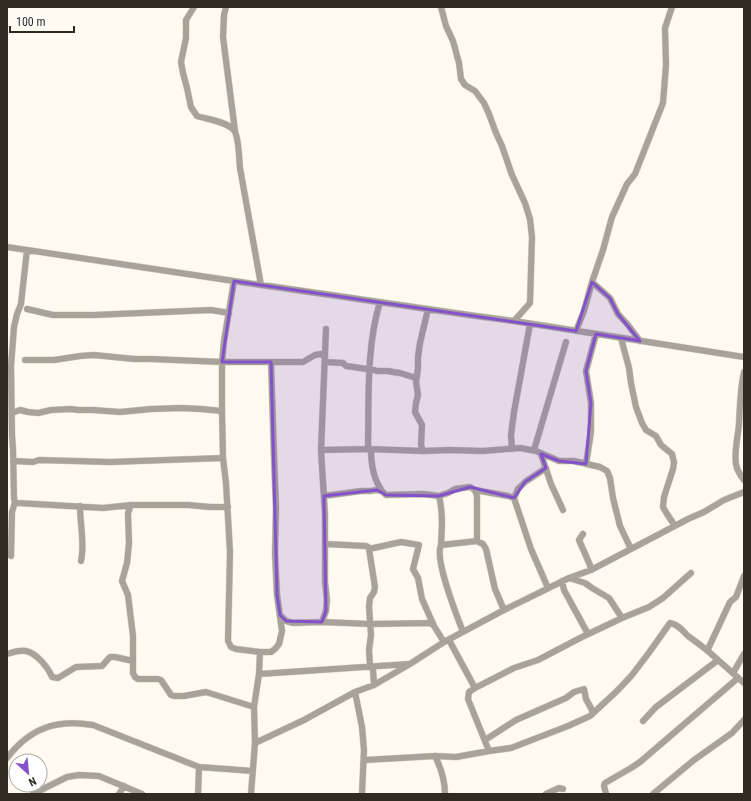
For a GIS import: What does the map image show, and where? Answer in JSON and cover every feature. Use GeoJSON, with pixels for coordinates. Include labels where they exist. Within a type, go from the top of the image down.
{"type":"FeatureCollection","features":[{"type":"Feature","properties":{"kind":"street"},"geometry":{"type":"LineString","coordinates":[[194,7],[186,20],[186,38],[181,62],[191,107],[197,116],[219,122],[235,131]]}},
{"type":"Feature","properties":{"kind":"street"},"geometry":{"type":"LineString","coordinates":[[226,7],[222,37],[240,166],[261,285]]}},
{"type":"Feature","properties":{"kind":"street"},"geometry":{"type":"LineString","coordinates":[[441,7],[446,26],[453,41],[461,79],[465,85],[475,91],[484,103],[512,175],[525,203],[530,219],[532,237],[530,304],[514,321]]}},
{"type":"Feature","properties":{"kind":"street"},"geometry":{"type":"LineString","coordinates":[[576,331],[584,311],[612,217],[627,184],[635,174],[663,103],[666,65],[665,28],[672,7]]}},
{"type":"Feature","properties":{"kind":"street"},"geometry":{"type":"LineString","coordinates":[[7,247],[514,321],[744,357]]}},
{"type":"Feature","properties":{"kind":"street"},"geometry":{"type":"LineString","coordinates":[[9,389],[14,327],[21,304],[27,250]]}},
{"type":"Feature","properties":{"kind":"street"},"geometry":{"type":"LineString","coordinates":[[234,281],[222,362],[223,458],[228,507],[230,552],[228,641],[231,647],[236,649],[260,652],[271,652],[275,649],[279,644],[282,631],[277,595],[276,508],[271,362]]}},
{"type":"Feature","properties":{"kind":"street"},"geometry":{"type":"LineString","coordinates":[[592,282],[610,298],[618,314],[640,341]]}},
{"type":"Feature","properties":{"kind":"street"},"geometry":{"type":"LineString","coordinates":[[380,302],[371,347],[370,449],[378,485],[382,491],[386,495],[392,496],[423,494],[439,496],[455,489],[470,487],[475,490],[514,498]]}},
{"type":"Feature","properties":{"kind":"street"},"geometry":{"type":"LineString","coordinates":[[27,309],[53,315],[94,315],[211,310],[229,313]]}},
{"type":"Feature","properties":{"kind":"street"},"geometry":{"type":"LineString","coordinates":[[423,451],[421,445],[422,425],[415,412],[418,395],[416,378],[420,343],[428,309]]}},
{"type":"Feature","properties":{"kind":"street"},"geometry":{"type":"LineString","coordinates":[[512,448],[511,435],[514,412],[530,324]]}},
{"type":"Feature","properties":{"kind":"street"},"geometry":{"type":"LineString","coordinates":[[322,622],[326,611],[327,600],[325,544],[326,514],[321,450],[326,329]]}},
{"type":"Feature","properties":{"kind":"street"},"geometry":{"type":"LineString","coordinates":[[586,464],[591,432],[591,403],[586,371],[596,334]]}},
{"type":"Feature","properties":{"kind":"street"},"geometry":{"type":"LineString","coordinates":[[621,338],[629,368],[636,407],[642,423],[646,430],[656,436],[661,445],[672,454],[674,462],[673,469],[664,497],[663,507],[675,526]]}},
{"type":"Feature","properties":{"kind":"street"},"geometry":{"type":"LineString","coordinates":[[534,450],[566,342]]}},
{"type":"Feature","properties":{"kind":"street"},"geometry":{"type":"LineString","coordinates":[[25,360],[54,360],[94,355],[134,359],[222,362],[303,362],[315,355],[321,354],[325,359],[343,363],[346,366],[400,373],[416,378]]}},
{"type":"Feature","properties":{"kind":"street"},"geometry":{"type":"LineString","coordinates":[[744,372],[736,449],[736,465],[738,474],[744,480]]}},
{"type":"Feature","properties":{"kind":"street"},"geometry":{"type":"LineString","coordinates":[[7,378],[12,413],[15,502],[12,512],[11,556]]}},
{"type":"Feature","properties":{"kind":"street"},"geometry":{"type":"LineString","coordinates":[[12,413],[20,410],[38,412],[71,409],[120,412],[181,408],[222,411]]}},
{"type":"Feature","properties":{"kind":"street"},"geometry":{"type":"LineString","coordinates":[[321,450],[370,449],[483,451],[520,448],[534,450],[559,461],[574,461],[600,466],[607,471],[610,478],[620,526],[631,549]]}},
{"type":"Feature","properties":{"kind":"street"},"geometry":{"type":"LineString","coordinates":[[541,454],[551,484],[563,510]]}},
{"type":"Feature","properties":{"kind":"street"},"geometry":{"type":"LineString","coordinates":[[13,461],[33,462],[39,460],[110,462],[223,458]]}},
{"type":"Feature","properties":{"kind":"street"},"geometry":{"type":"LineString","coordinates":[[546,468],[525,482],[518,489],[514,498],[531,549],[548,588]]}},
{"type":"Feature","properties":{"kind":"street"},"geometry":{"type":"LineString","coordinates":[[7,482],[14,485]]}},
{"type":"Feature","properties":{"kind":"street"},"geometry":{"type":"LineString","coordinates":[[475,490],[477,496],[477,541]]}},
{"type":"Feature","properties":{"kind":"street"},"geometry":{"type":"LineString","coordinates":[[324,496],[361,491],[382,491]]}},
{"type":"Feature","properties":{"kind":"street"},"geometry":{"type":"LineString","coordinates":[[255,742],[304,720],[355,692],[374,685],[447,641],[504,610],[562,581],[591,570],[704,512],[724,500],[744,492]]}},
{"type":"Feature","properties":{"kind":"street"},"geometry":{"type":"LineString","coordinates":[[439,496],[442,505],[443,520],[441,545],[439,548],[440,561],[463,632]]}},
{"type":"Feature","properties":{"kind":"street"},"geometry":{"type":"LineString","coordinates":[[15,502],[103,508],[131,505],[228,507]]}},
{"type":"Feature","properties":{"kind":"street"},"geometry":{"type":"LineString","coordinates":[[131,505],[128,513],[129,543],[122,581],[128,595],[133,636],[133,673],[136,678],[161,680],[171,695],[174,696],[184,696],[206,692],[254,707]]}},
{"type":"Feature","properties":{"kind":"street"},"geometry":{"type":"LineString","coordinates":[[80,506],[83,551],[81,561]]}},
{"type":"Feature","properties":{"kind":"street"},"geometry":{"type":"LineString","coordinates":[[583,534],[579,540],[591,570]]}},
{"type":"Feature","properties":{"kind":"street"},"geometry":{"type":"LineString","coordinates":[[441,545],[477,541],[482,544],[486,549],[495,590],[504,610]]}},
{"type":"Feature","properties":{"kind":"street"},"geometry":{"type":"LineString","coordinates":[[325,544],[366,546],[369,549],[401,542],[419,545],[413,569],[418,578],[422,599],[434,626]]}},
{"type":"Feature","properties":{"kind":"street"},"geometry":{"type":"LineString","coordinates":[[369,549],[375,587],[370,598],[369,607],[371,635],[369,650],[370,666],[373,669],[374,685]]}},
{"type":"Feature","properties":{"kind":"street"},"geometry":{"type":"LineString","coordinates":[[489,751],[468,699],[469,692],[514,668],[538,660],[588,634],[649,607],[663,598],[691,573]]}},
{"type":"Feature","properties":{"kind":"street"},"geometry":{"type":"LineString","coordinates":[[709,652],[708,649],[712,638],[730,602],[736,597],[742,586],[744,576]]}},
{"type":"Feature","properties":{"kind":"street"},"geometry":{"type":"LineString","coordinates":[[569,578],[585,583],[609,598],[622,618]]}},
{"type":"Feature","properties":{"kind":"street"},"geometry":{"type":"LineString","coordinates":[[562,581],[564,590],[588,634]]}},
{"type":"Feature","properties":{"kind":"street"},"geometry":{"type":"LineString","coordinates":[[280,615],[292,624],[322,622],[370,624],[431,623],[447,641],[475,688]]}},
{"type":"Feature","properties":{"kind":"street"},"geometry":{"type":"LineString","coordinates":[[282,631],[292,624]]}},
{"type":"Feature","properties":{"kind":"street"},"geometry":{"type":"LineString","coordinates":[[364,760],[456,756],[511,748],[568,726],[590,716],[617,691],[632,675],[670,624],[680,628],[744,683]]}},
{"type":"Feature","properties":{"kind":"street"},"geometry":{"type":"LineString","coordinates":[[7,654],[26,651],[35,656],[49,669],[52,677],[58,678],[76,667],[102,666],[110,657],[132,661]]}},
{"type":"Feature","properties":{"kind":"street"},"geometry":{"type":"LineString","coordinates":[[251,794],[255,742],[254,707],[260,652]]}},
{"type":"Feature","properties":{"kind":"street"},"geometry":{"type":"LineString","coordinates":[[733,673],[744,654]]}},
{"type":"Feature","properties":{"kind":"street"},"geometry":{"type":"LineString","coordinates":[[642,721],[656,707],[718,660]]}},
{"type":"Feature","properties":{"kind":"street"},"geometry":{"type":"LineString","coordinates":[[258,674],[410,664]]}},
{"type":"Feature","properties":{"kind":"street"},"geometry":{"type":"LineString","coordinates":[[606,794],[604,786],[606,783],[640,762],[738,678]]}},
{"type":"Feature","properties":{"kind":"street"},"geometry":{"type":"LineString","coordinates":[[485,740],[516,720],[566,698],[574,692],[584,689],[586,699],[592,713]]}},
{"type":"Feature","properties":{"kind":"street"},"geometry":{"type":"LineString","coordinates":[[355,692],[362,727],[364,760],[362,794]]}},
{"type":"Feature","properties":{"kind":"street"},"geometry":{"type":"LineString","coordinates":[[653,794],[694,760],[732,733],[744,720]]}},
{"type":"Feature","properties":{"kind":"street"},"geometry":{"type":"LineString","coordinates":[[7,758],[13,750],[33,733],[47,726],[78,723],[93,726],[199,766],[253,771]]}},
{"type":"Feature","properties":{"kind":"street"},"geometry":{"type":"LineString","coordinates":[[435,756],[443,776],[445,787],[444,794]]}},
{"type":"Feature","properties":{"kind":"street"},"geometry":{"type":"LineString","coordinates":[[198,794],[199,766]]}},
{"type":"Feature","properties":{"kind":"street"},"geometry":{"type":"LineString","coordinates":[[33,794],[68,778],[79,775],[99,776],[142,794]]}},
{"type":"Feature","properties":{"kind":"street"},"geometry":{"type":"LineString","coordinates":[[119,794],[124,786]]}},
{"type":"Feature","properties":{"kind":"street"},"geometry":{"type":"LineString","coordinates":[[546,794],[558,788],[563,789]]}},
{"type":"Feature","properties":{"kind":"highlighted area"},"geometry":{"type":"Polygon","coordinates":[[[234,281],[576,331],[592,282],[610,298],[618,314],[640,341],[596,334],[586,371],[591,403],[586,464],[559,461],[541,454],[546,468],[525,482],[514,498],[470,487],[439,496],[386,495],[377,490],[324,496],[326,611],[322,622],[286,621],[280,615],[277,595],[271,362],[222,362],[234,281]]]}}]}
